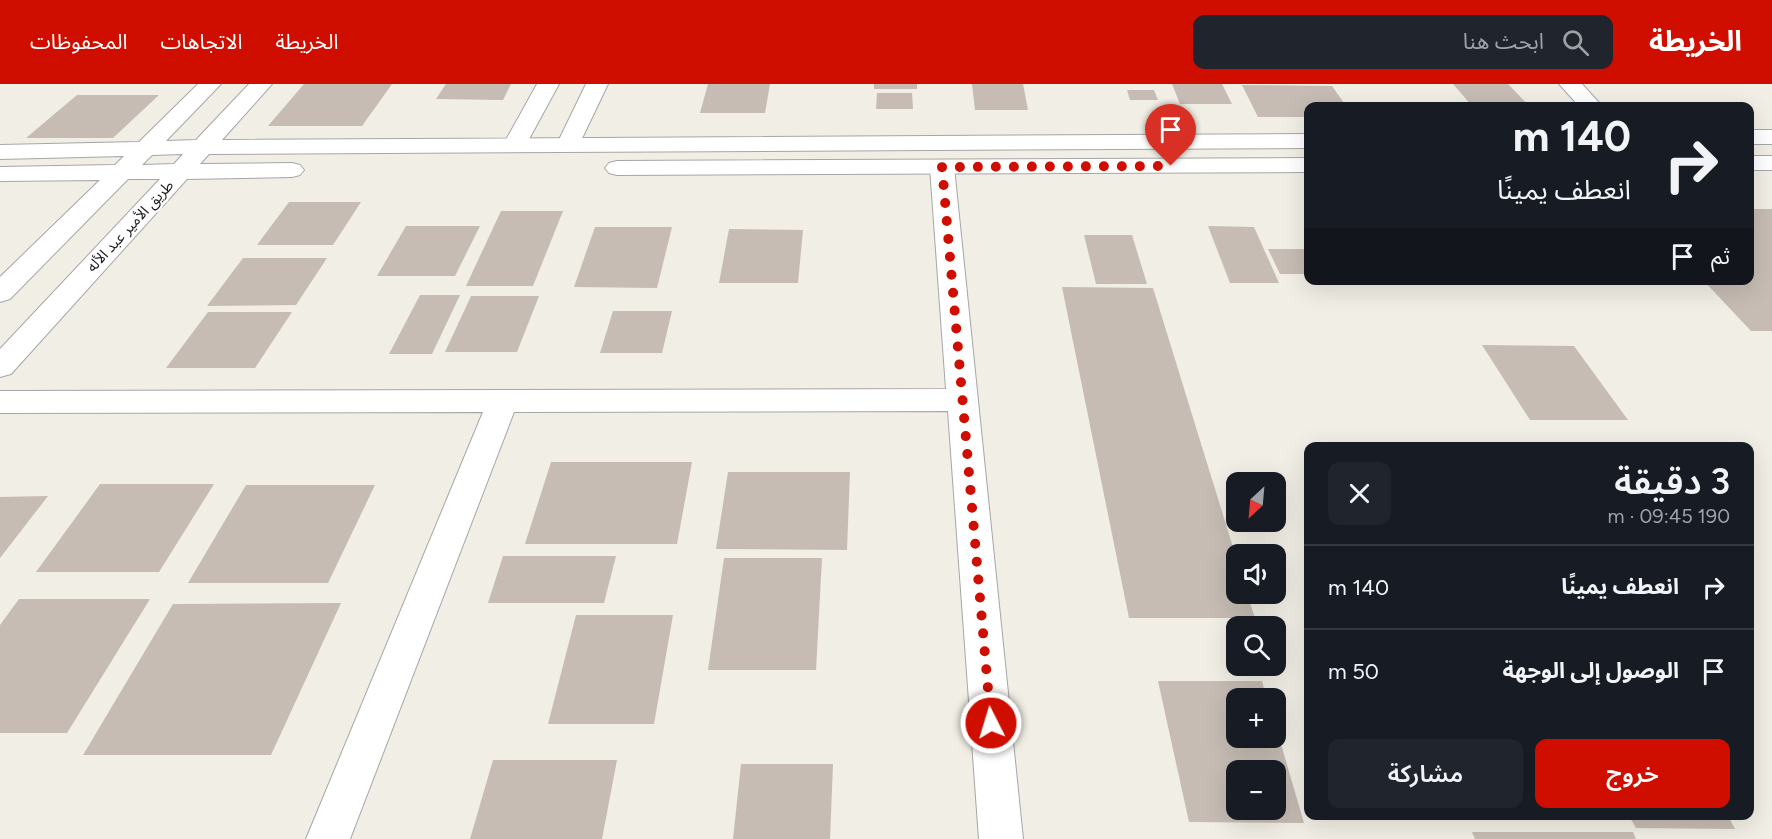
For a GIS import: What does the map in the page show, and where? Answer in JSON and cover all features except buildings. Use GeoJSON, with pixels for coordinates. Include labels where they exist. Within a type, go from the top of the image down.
{"type":"FeatureCollection","features":[{"type":"Feature","properties":{"kind":"street"},"geometry":{"type":"LineString","coordinates":[[0,293],[210,84]]}},
{"type":"Feature","properties":{"kind":"street","name":"طريق الأمير عبد الأله"},"geometry":{"type":"LineString","coordinates":[[0,368],[261,84]]}},
{"type":"Feature","properties":{"kind":"street"},"geometry":{"type":"LineString","coordinates":[[514,147],[548,84]]}},
{"type":"Feature","properties":{"kind":"street"},"geometry":{"type":"LineString","coordinates":[[568,146],[597,84]]}},
{"type":"Feature","properties":{"kind":"street"},"geometry":{"type":"LineString","coordinates":[[1570,84],[1587,102]]}},
{"type":"Feature","properties":{"kind":"street"},"geometry":{"type":"LineString","coordinates":[[1754,137],[1772,137]]}},
{"type":"Feature","properties":{"kind":"street"},"geometry":{"type":"LineString","coordinates":[[0,152],[204,147],[1304,141]]}},
{"type":"Feature","properties":{"kind":"street"},"geometry":{"type":"LineString","coordinates":[[1754,163],[1772,163]]}},
{"type":"Feature","properties":{"kind":"street"},"geometry":{"type":"LineString","coordinates":[[0,174],[120,174],[181,170],[1304,165]]}},
{"type":"Feature","properties":{"kind":"street"},"geometry":{"type":"LineString","coordinates":[[942,167],[1001,839]]}},
{"type":"Feature","properties":{"kind":"street"},"geometry":{"type":"LineString","coordinates":[[0,402],[962,400]]}},
{"type":"Feature","properties":{"kind":"street"},"geometry":{"type":"LineString","coordinates":[[328,839],[503,401]]}},
{"type":"Feature","properties":{"kind":"route"},"geometry":{"type":"LineString","coordinates":[[991,723],[942,167],[1171,166]]}}]}
